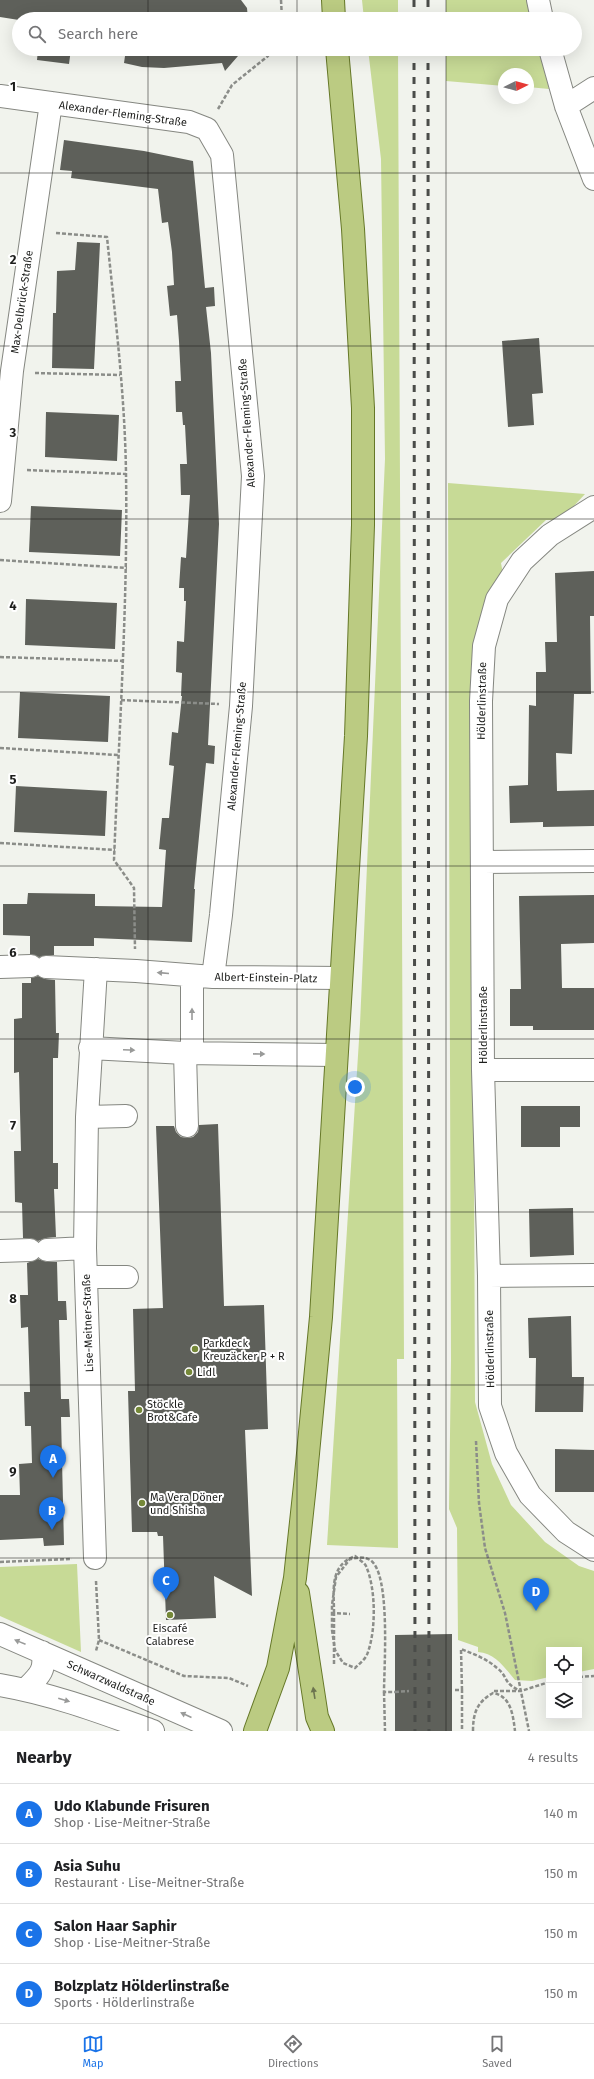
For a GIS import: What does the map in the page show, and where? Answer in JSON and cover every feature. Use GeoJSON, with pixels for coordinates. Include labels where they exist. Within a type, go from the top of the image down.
{"type":"FeatureCollection","features":[{"type":"Feature","properties":{"kind":"main road"},"geometry":{"type":"LineString","coordinates":[[332,0],[333,12]]}},
{"type":"Feature","properties":{"kind":"main road"},"geometry":{"type":"LineString","coordinates":[[255,1731],[278,1668],[295,1578],[321,1317],[356,736],[363,517],[362,408],[357,300],[338,56]]}},
{"type":"Feature","properties":{"kind":"main road"},"geometry":{"type":"LineString","coordinates":[[295,1578],[318,1717],[323,1731]]}},
{"type":"Feature","properties":{"kind":"street"},"geometry":{"type":"LineString","coordinates":[[538,0],[541,12]]}},
{"type":"Feature","properties":{"kind":"street"},"geometry":{"type":"LineString","coordinates":[[552,56],[566,106],[594,179]]}},
{"type":"Feature","properties":{"kind":"street"},"geometry":{"type":"LineString","coordinates":[[566,106],[594,88]]}},
{"type":"Feature","properties":{"kind":"street","name":"Alexander-Fleming-Straße"},"geometry":{"type":"LineString","coordinates":[[0,96],[189,122],[207,129],[222,155],[253,476],[241,706],[221,915],[213,977]]}},
{"type":"Feature","properties":{"kind":"street","name":"Max-Delbrück-Straße"},"geometry":{"type":"LineString","coordinates":[[0,501],[5,392],[32,231],[51,103]]}},
{"type":"Feature","properties":{"kind":"street","name":"Hölderlinstraße"},"geometry":{"type":"LineString","coordinates":[[594,508],[550,535],[522,561],[497,599],[484,646],[481,693],[483,1070],[489,1276],[490,1406],[506,1453],[530,1495],[566,1532],[594,1550]]}},
{"type":"Feature","properties":{"kind":"street"},"geometry":{"type":"LineString","coordinates":[[483,862],[594,861]]}},
{"type":"Feature","properties":{"kind":"street","name":"Albert-Einstein-Platz"},"geometry":{"type":"LineString","coordinates":[[0,967],[96,969],[213,977],[341,978]]}},
{"type":"Feature","properties":{"kind":"street","name":"Lise-Meitner-Straße"},"geometry":{"type":"LineString","coordinates":[[95,1558],[85,1248],[87,1117],[96,969]]}},
{"type":"Feature","properties":{"kind":"street"},"geometry":{"type":"LineString","coordinates":[[187,1126],[186,1081],[192,976]]}},
{"type":"Feature","properties":{"kind":"street"},"geometry":{"type":"LineString","coordinates":[[90,1048],[188,1053],[336,1055]]}},
{"type":"Feature","properties":{"kind":"street"},"geometry":{"type":"LineString","coordinates":[[483,1070],[594,1070]]}},
{"type":"Feature","properties":{"kind":"street"},"geometry":{"type":"LineString","coordinates":[[87,1117],[126,1116]]}},
{"type":"Feature","properties":{"kind":"street"},"geometry":{"type":"LineString","coordinates":[[0,1251],[85,1248]]}},
{"type":"Feature","properties":{"kind":"street"},"geometry":{"type":"LineString","coordinates":[[489,1276],[594,1275]]}},
{"type":"Feature","properties":{"kind":"street"},"geometry":{"type":"LineString","coordinates":[[87,1278],[127,1277]]}},
{"type":"Feature","properties":{"kind":"street","name":"Schwarzwaldstraße"},"geometry":{"type":"LineString","coordinates":[[0,1634],[91,1675],[183,1713],[221,1731]]}},
{"type":"Feature","properties":{"kind":"street"},"geometry":{"type":"LineString","coordinates":[[26,1689],[39,1676],[45,1663],[42,1652]]}},
{"type":"Feature","properties":{"kind":"street"},"geometry":{"type":"LineString","coordinates":[[0,1685],[26,1689],[82,1705],[153,1731]]}},
{"type":"Feature","properties":{"kind":"path"},"geometry":{"type":"LineString","coordinates":[[281,0],[282,12]]}},
{"type":"Feature","properties":{"kind":"path"},"geometry":{"type":"LineString","coordinates":[[207,129],[232,85],[268,56]]}},
{"type":"Feature","properties":{"kind":"path"},"geometry":{"type":"LineString","coordinates":[[32,231],[108,236],[120,375],[124,402],[127,568],[114,860],[134,888],[136,971]]}},
{"type":"Feature","properties":{"kind":"path"},"geometry":{"type":"LineString","coordinates":[[29,373],[120,375]]}},
{"type":"Feature","properties":{"kind":"path"},"geometry":{"type":"LineString","coordinates":[[24,470],[126,474]]}},
{"type":"Feature","properties":{"kind":"path"},"geometry":{"type":"LineString","coordinates":[[0,560],[127,568]]}},
{"type":"Feature","properties":{"kind":"path"},"geometry":{"type":"LineString","coordinates":[[0,657],[124,661]]}},
{"type":"Feature","properties":{"kind":"path"},"geometry":{"type":"LineString","coordinates":[[121,700],[241,706]]}},
{"type":"Feature","properties":{"kind":"path"},"geometry":{"type":"LineString","coordinates":[[0,748],[118,754]]}},
{"type":"Feature","properties":{"kind":"path"},"geometry":{"type":"LineString","coordinates":[[0,843],[115,850]]}},
{"type":"Feature","properties":{"kind":"path"},"geometry":{"type":"LineString","coordinates":[[476,1437],[480,1503],[485,1548],[505,1614],[529,1731]]}},
{"type":"Feature","properties":{"kind":"path"},"geometry":{"type":"LineString","coordinates":[[334,1667],[334,1613],[334,1606],[334,1599],[334,1592],[334,1578],[344,1560],[355,1556],[360,1561],[366,1565],[373,1602],[373,1628],[368,1652],[362,1662],[354,1668],[343,1663],[335,1650],[332,1604],[333,1598],[334,1591],[335,1584],[336,1577],[350,1559],[356,1558],[362,1557],[372,1560],[380,1573],[384,1593],[385,1731]]}},
{"type":"Feature","properties":{"kind":"path"},"geometry":{"type":"LineString","coordinates":[[0,1562],[95,1558],[99,1640],[91,1675]]}},
{"type":"Feature","properties":{"kind":"path"},"geometry":{"type":"LineString","coordinates":[[334,1613],[350,1614]]}},
{"type":"Feature","properties":{"kind":"path"},"geometry":{"type":"LineString","coordinates":[[99,1640],[184,1676],[229,1678]]}},
{"type":"Feature","properties":{"kind":"path"},"geometry":{"type":"LineString","coordinates":[[462,1731],[461,1649],[478,1655],[498,1668],[510,1686],[522,1691]]}},
{"type":"Feature","properties":{"kind":"path"},"geometry":{"type":"LineString","coordinates":[[582,1677],[594,1676]]}},
{"type":"Feature","properties":{"kind":"path"},"geometry":{"type":"LineString","coordinates":[[494,1691],[522,1691],[546,1683]]}},
{"type":"Feature","properties":{"kind":"path"},"geometry":{"type":"LineString","coordinates":[[455,1690],[462,1690]]}},
{"type":"Feature","properties":{"kind":"path"},"geometry":{"type":"LineString","coordinates":[[384,1692],[409,1691]]}},
{"type":"Feature","properties":{"kind":"path"},"geometry":{"type":"LineString","coordinates":[[472,1731],[475,1711],[480,1701],[493,1693],[499,1694],[506,1699],[513,1715],[515,1731]]}},
{"type":"Feature","properties":{"kind":"green space"},"geometry":{"type":"Polygon","coordinates":[[[362,0],[398,0],[398,12],[363,12],[362,0]]]}},
{"type":"Feature","properties":{"kind":"green space"},"geometry":{"type":"Polygon","coordinates":[[[446,0],[528,0],[531,12],[446,12],[446,0]]]}},
{"type":"Feature","properties":{"kind":"green space"},"geometry":{"type":"Polygon","coordinates":[[[369,56],[398,56],[404,1359],[397,1359],[398,1548],[327,1545],[360,1024],[385,459],[381,159],[369,56]]]}},
{"type":"Feature","properties":{"kind":"green space"},"geometry":{"type":"Polygon","coordinates":[[[446,56],[542,56],[549,89],[534,88],[534,68],[498,68],[498,85],[446,81],[446,56]]]}},
{"type":"Feature","properties":{"kind":"green space"},"geometry":{"type":"Polygon","coordinates":[[[448,483],[585,494],[561,520],[546,520],[501,563],[503,574],[472,676],[475,1402],[492,1464],[511,1505],[545,1542],[579,1566],[594,1571],[594,1669],[582,1671],[582,1647],[546,1647],[546,1678],[532,1681],[515,1680],[495,1658],[478,1652],[478,1647],[458,1640],[457,1528],[449,1509],[451,1360],[448,483]]]}},
{"type":"Feature","properties":{"kind":"green space"},"geometry":{"type":"Polygon","coordinates":[[[77,1564],[81,1652],[0,1616],[0,1567],[77,1564]]]}},
{"type":"Feature","properties":{"kind":"building"},"geometry":{"type":"Polygon","coordinates":[[[0,0],[241,0],[247,8],[247,12],[12,12],[12,19],[0,17],[0,0]]]}},
{"type":"Feature","properties":{"kind":"building"},"geometry":{"type":"Polygon","coordinates":[[[37,56],[70,56],[69,64],[37,60],[37,56]]]}},
{"type":"Feature","properties":{"kind":"building"},"geometry":{"type":"Polygon","coordinates":[[[125,56],[238,56],[225,71],[222,63],[164,68],[142,67],[124,63],[125,56]]]}},
{"type":"Feature","properties":{"kind":"building"},"geometry":{"type":"Polygon","coordinates":[[[64,140],[144,151],[193,161],[205,288],[214,287],[215,306],[206,307],[211,353],[219,524],[208,745],[215,746],[214,764],[206,763],[194,889],[192,942],[94,938],[94,946],[54,946],[54,955],[39,957],[30,954],[30,936],[3,935],[3,904],[27,904],[28,893],[95,894],[95,906],[162,907],[166,850],[159,849],[162,818],[169,818],[174,766],[169,765],[172,732],[178,733],[182,696],[182,673],[176,672],[177,641],[184,642],[186,601],[184,601],[184,588],[179,588],[181,557],[186,558],[190,495],[181,495],[180,464],[187,464],[185,425],[183,425],[182,412],[176,412],[175,381],[181,381],[179,341],[177,315],[170,316],[167,286],[174,285],[172,252],[168,222],[162,223],[158,189],[71,178],[72,171],[60,170],[64,140]]]}},
{"type":"Feature","properties":{"kind":"building"},"geometry":{"type":"Polygon","coordinates":[[[77,242],[100,243],[94,369],[52,368],[53,313],[56,313],[57,271],[75,270],[77,242]]]}},
{"type":"Feature","properties":{"kind":"building"},"geometry":{"type":"Polygon","coordinates":[[[539,338],[543,393],[532,394],[534,425],[508,427],[502,341],[539,338]]]}},
{"type":"Feature","properties":{"kind":"building"},"geometry":{"type":"Polygon","coordinates":[[[46,412],[119,415],[117,461],[45,457],[46,412]]]}},
{"type":"Feature","properties":{"kind":"building"},"geometry":{"type":"Polygon","coordinates":[[[31,506],[122,510],[120,556],[29,552],[31,506]]]}},
{"type":"Feature","properties":{"kind":"building"},"geometry":{"type":"Polygon","coordinates":[[[594,571],[594,616],[590,616],[591,694],[574,694],[572,754],[556,753],[557,791],[594,790],[594,826],[543,827],[543,822],[510,823],[509,786],[528,785],[529,705],[536,706],[536,672],[546,672],[545,642],[557,642],[555,573],[594,571]]]}},
{"type":"Feature","properties":{"kind":"building"},"geometry":{"type":"Polygon","coordinates":[[[26,599],[117,603],[115,649],[25,645],[26,599]]]}},
{"type":"Feature","properties":{"kind":"building"},"geometry":{"type":"Polygon","coordinates":[[[20,692],[110,696],[108,742],[18,738],[20,692]]]}},
{"type":"Feature","properties":{"kind":"building"},"geometry":{"type":"Polygon","coordinates":[[[16,786],[107,791],[105,836],[14,832],[16,786]]]}},
{"type":"Feature","properties":{"kind":"building"},"geometry":{"type":"Polygon","coordinates":[[[594,895],[594,943],[561,944],[562,988],[594,988],[594,1030],[533,1030],[533,1026],[510,1026],[510,989],[521,989],[519,896],[594,895]]]}},
{"type":"Feature","properties":{"kind":"building"},"geometry":{"type":"Polygon","coordinates":[[[38,976],[45,979],[55,980],[56,1033],[59,1033],[58,1058],[53,1058],[53,1163],[58,1163],[58,1189],[54,1189],[56,1237],[38,1241],[30,1238],[23,1238],[22,1203],[15,1202],[14,1151],[21,1151],[19,1072],[14,1073],[14,1019],[22,1018],[22,983],[31,983],[31,978],[38,976]]]}},
{"type":"Feature","properties":{"kind":"building"},"geometry":{"type":"Polygon","coordinates":[[[521,1106],[580,1106],[580,1127],[560,1127],[560,1147],[521,1147],[521,1106]]]}},
{"type":"Feature","properties":{"kind":"building"},"geometry":{"type":"Polygon","coordinates":[[[218,1124],[224,1306],[264,1305],[268,1429],[245,1430],[252,1596],[214,1576],[216,1618],[166,1620],[163,1536],[158,1536],[157,1532],[132,1532],[128,1391],[135,1391],[133,1309],[163,1308],[156,1126],[174,1126],[176,1132],[181,1137],[188,1138],[193,1137],[198,1132],[199,1125],[218,1124]]]}},
{"type":"Feature","properties":{"kind":"building"},"geometry":{"type":"Polygon","coordinates":[[[573,1208],[574,1255],[530,1257],[529,1209],[573,1208]]]}},
{"type":"Feature","properties":{"kind":"building"},"geometry":{"type":"Polygon","coordinates":[[[38,1259],[47,1262],[57,1262],[58,1301],[66,1301],[67,1320],[59,1320],[61,1399],[69,1399],[70,1417],[61,1417],[64,1545],[44,1546],[43,1538],[0,1540],[0,1495],[20,1495],[19,1464],[32,1463],[31,1426],[25,1426],[24,1392],[30,1392],[28,1327],[21,1328],[20,1295],[28,1295],[27,1263],[38,1259]]]}},
{"type":"Feature","properties":{"kind":"building"},"geometry":{"type":"Polygon","coordinates":[[[571,1316],[572,1377],[584,1377],[583,1412],[535,1412],[536,1358],[529,1358],[528,1318],[571,1316]]]}},
{"type":"Feature","properties":{"kind":"building"},"geometry":{"type":"Polygon","coordinates":[[[555,1449],[594,1450],[594,1492],[555,1492],[555,1449]]]}},
{"type":"Feature","properties":{"kind":"building"},"geometry":{"type":"Polygon","coordinates":[[[452,1634],[452,1731],[395,1731],[395,1635],[452,1634]]]}},
{"type":"Feature","properties":{"kind":"railway"},"geometry":{"type":"LineString","coordinates":[[414,0],[414,12]]}},
{"type":"Feature","properties":{"kind":"railway"},"geometry":{"type":"LineString","coordinates":[[428,0],[428,12]]}},
{"type":"Feature","properties":{"kind":"railway"},"geometry":{"type":"LineString","coordinates":[[414,56],[415,1731]]}},
{"type":"Feature","properties":{"kind":"railway"},"geometry":{"type":"LineString","coordinates":[[428,56],[429,1731]]}},
{"type":"Feature","properties":{"kind":"place","name":"Parkdeck Kreuzäcker P + R"},"geometry":{"type":"Point","coordinates":[195,1349]}},
{"type":"Feature","properties":{"kind":"place","name":"Lidl"},"geometry":{"type":"Point","coordinates":[189,1372]}},
{"type":"Feature","properties":{"kind":"place","name":"Stöckle Brot&Cafe"},"geometry":{"type":"Point","coordinates":[139,1410]}},
{"type":"Feature","properties":{"kind":"place","name":"Udo Klabunde Frisuren"},"geometry":{"type":"Point","coordinates":[53,1478]}},
{"type":"Feature","properties":{"kind":"place","name":"Ma Vera Döner und Shisha"},"geometry":{"type":"Point","coordinates":[142,1503]}},
{"type":"Feature","properties":{"kind":"place","name":"Asia Suhu"},"geometry":{"type":"Point","coordinates":[52,1530]}},
{"type":"Feature","properties":{"kind":"place","name":"Salon Haar Saphir"},"geometry":{"type":"Point","coordinates":[166,1600]}},
{"type":"Feature","properties":{"kind":"place","name":"Bolzplatz Hölderlinstraße"},"geometry":{"type":"Point","coordinates":[536,1611]}},
{"type":"Feature","properties":{"kind":"place","name":"Eiscafé Calabrese"},"geometry":{"type":"Point","coordinates":[170,1615]}}]}
